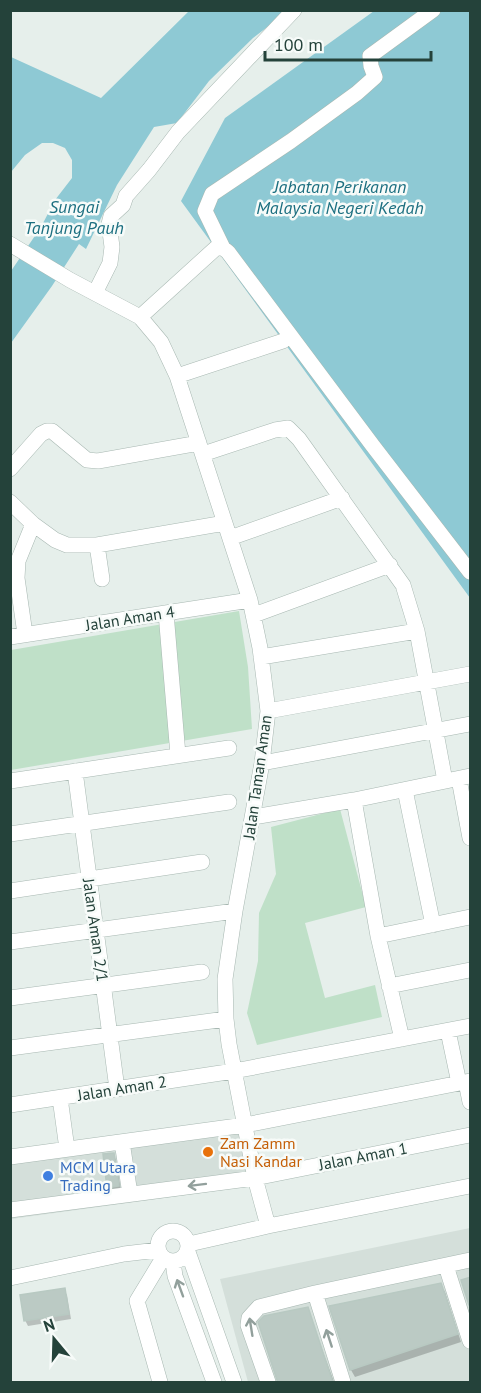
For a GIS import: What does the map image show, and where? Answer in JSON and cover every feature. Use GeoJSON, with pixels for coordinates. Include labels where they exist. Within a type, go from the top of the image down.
{"type":"FeatureCollection","features":[{"type":"Feature","properties":{"kind":"street"},"geometry":{"type":"LineString","coordinates":[[95,293],[111,263],[112,247],[109,224],[111,216],[123,205],[126,196],[178,132],[294,10]]}},
{"type":"Feature","properties":{"kind":"street"},"geometry":{"type":"LineString","coordinates":[[433,10],[370,56],[375,77],[357,93],[212,194],[205,211],[223,248],[471,572]]}},
{"type":"Feature","properties":{"kind":"street","name":"Jalan Taman Aman"},"geometry":{"type":"LineString","coordinates":[[10,244],[70,280],[140,317],[152,328],[177,376],[254,615],[268,711],[262,763],[225,979],[226,1019],[234,1071],[255,1178],[268,1226]]}},
{"type":"Feature","properties":{"kind":"street"},"geometry":{"type":"LineString","coordinates":[[140,317],[216,248],[223,248]]}},
{"type":"Feature","properties":{"kind":"street"},"geometry":{"type":"LineString","coordinates":[[177,376],[283,341]]}},
{"type":"Feature","properties":{"kind":"street"},"geometry":{"type":"LineString","coordinates":[[10,469],[46,431],[52,431],[87,460],[98,461],[201,448],[288,428],[299,439],[403,585],[417,631],[436,731],[458,779],[471,838]]}},
{"type":"Feature","properties":{"kind":"street"},"geometry":{"type":"LineString","coordinates":[[230,538],[342,498]]}},
{"type":"Feature","properties":{"kind":"street"},"geometry":{"type":"LineString","coordinates":[[10,502],[33,524],[55,540],[67,545],[97,545],[225,523]]}},
{"type":"Feature","properties":{"kind":"street"},"geometry":{"type":"LineString","coordinates":[[18,635],[18,561],[33,524]]}},
{"type":"Feature","properties":{"kind":"street"},"geometry":{"type":"LineString","coordinates":[[97,545],[102,579]]}},
{"type":"Feature","properties":{"kind":"street"},"geometry":{"type":"LineString","coordinates":[[254,615],[390,565]]}},
{"type":"Feature","properties":{"kind":"street","name":"Jalan Aman 4"},"geometry":{"type":"LineString","coordinates":[[18,635],[250,600]]}},
{"type":"Feature","properties":{"kind":"street"},"geometry":{"type":"LineString","coordinates":[[166,613],[178,755]]}},
{"type":"Feature","properties":{"kind":"street"},"geometry":{"type":"LineString","coordinates":[[261,657],[417,631]]}},
{"type":"Feature","properties":{"kind":"street"},"geometry":{"type":"LineString","coordinates":[[268,711],[471,675]]}},
{"type":"Feature","properties":{"kind":"street"},"geometry":{"type":"LineString","coordinates":[[262,763],[471,724]]}},
{"type":"Feature","properties":{"kind":"street"},"geometry":{"type":"LineString","coordinates":[[10,781],[229,748]]}},
{"type":"Feature","properties":{"kind":"street","name":"Jalan Aman 2/1"},"geometry":{"type":"LineString","coordinates":[[75,771],[117,1089]]}},
{"type":"Feature","properties":{"kind":"street"},"geometry":{"type":"LineString","coordinates":[[253,818],[458,779]]}},
{"type":"Feature","properties":{"kind":"street"},"geometry":{"type":"LineString","coordinates":[[405,790],[433,925]]}},
{"type":"Feature","properties":{"kind":"street"},"geometry":{"type":"LineString","coordinates":[[354,800],[378,936],[402,1039]]}},
{"type":"Feature","properties":{"kind":"street"},"geometry":{"type":"LineString","coordinates":[[10,834],[229,802]]}},
{"type":"Feature","properties":{"kind":"street"},"geometry":{"type":"LineString","coordinates":[[10,891],[202,862]]}},
{"type":"Feature","properties":{"kind":"street"},"geometry":{"type":"LineString","coordinates":[[10,942],[235,911]]}},
{"type":"Feature","properties":{"kind":"street"},"geometry":{"type":"LineString","coordinates":[[378,936],[471,917]]}},
{"type":"Feature","properties":{"kind":"street"},"geometry":{"type":"LineString","coordinates":[[389,986],[471,970]]}},
{"type":"Feature","properties":{"kind":"street"},"geometry":{"type":"LineString","coordinates":[[10,998],[202,972]]}},
{"type":"Feature","properties":{"kind":"street"},"geometry":{"type":"LineString","coordinates":[[10,1048],[226,1019]]}},
{"type":"Feature","properties":{"kind":"street","name":"Jalan Aman 2"},"geometry":{"type":"LineString","coordinates":[[10,1105],[234,1071],[471,1026]]}},
{"type":"Feature","properties":{"kind":"street"},"geometry":{"type":"LineString","coordinates":[[448,1031],[471,1102]]}},
{"type":"Feature","properties":{"kind":"street"},"geometry":{"type":"LineString","coordinates":[[10,1157],[245,1125],[465,1082]]}},
{"type":"Feature","properties":{"kind":"street"},"geometry":{"type":"LineString","coordinates":[[60,1098],[67,1149]]}},
{"type":"Feature","properties":{"kind":"street","name":"Jalan Aman 1"},"geometry":{"type":"LineString","coordinates":[[10,1210],[255,1178],[471,1135]]}},
{"type":"Feature","properties":{"kind":"street"},"geometry":{"type":"LineString","coordinates":[[122,1142],[130,1194]]}},
{"type":"Feature","properties":{"kind":"street"},"geometry":{"type":"LineString","coordinates":[[10,1278],[115,1255],[165,1256],[182,1259],[188,1248],[268,1226],[471,1186]]}},
{"type":"Feature","properties":{"kind":"street"},"geometry":{"type":"LineString","coordinates":[[214,1383],[175,1276],[158,1245],[162,1236],[170,1231],[184,1235],[234,1383]]}},
{"type":"Feature","properties":{"kind":"street"},"geometry":{"type":"LineString","coordinates":[[160,1383],[137,1301],[165,1256]]}},
{"type":"Feature","properties":{"kind":"street"},"geometry":{"type":"LineString","coordinates":[[268,1383],[248,1325],[249,1318],[259,1307],[471,1260]]}},
{"type":"Feature","properties":{"kind":"street"},"geometry":{"type":"LineString","coordinates":[[446,1266],[471,1341]]}},
{"type":"Feature","properties":{"kind":"street"},"geometry":{"type":"LineString","coordinates":[[315,1293],[343,1383]]}},
{"type":"Feature","properties":{"kind":"shaded area"},"geometry":{"type":"Polygon","coordinates":[[[244,1126],[252,1186],[11,1219],[10,1158],[244,1126]]]}},
{"type":"Feature","properties":{"kind":"shaded area"},"geometry":{"type":"Polygon","coordinates":[[[470,1228],[470,1382],[248,1382],[220,1279],[470,1228]]]}},
{"type":"Feature","properties":{"kind":"green space"},"geometry":{"type":"Polygon","coordinates":[[[239,611],[248,667],[252,729],[11,770],[11,650],[239,611]]]}},
{"type":"Feature","properties":{"kind":"green space"},"geometry":{"type":"Polygon","coordinates":[[[340,809],[366,907],[305,923],[325,998],[375,985],[382,1017],[257,1045],[247,1013],[258,961],[259,913],[276,874],[271,827],[340,809]]]}},
{"type":"Feature","properties":{"kind":"water","name":"Sungai Tanjung Pauh"},"geometry":{"type":"Polygon","coordinates":[[[189,11],[288,11],[253,38],[209,81],[177,123],[154,127],[117,185],[86,249],[79,244],[11,343],[11,271],[41,227],[55,200],[72,178],[72,160],[65,148],[53,143],[42,143],[25,155],[11,172],[11,57],[101,98],[189,11]]]}},
{"type":"Feature","properties":{"kind":"water","name":"Jabatan Perikanan Malaysia Negeri Kedah"},"geometry":{"type":"Polygon","coordinates":[[[374,11],[470,11],[470,598],[181,201],[225,118],[374,11]]]}},
{"type":"Feature","properties":{"kind":"building"},"geometry":{"type":"Polygon","coordinates":[[[114,1153],[119,1186],[107,1188],[103,1154],[114,1153]]]}},
{"type":"Feature","properties":{"kind":"building"},"geometry":{"type":"Polygon","coordinates":[[[471,1277],[471,1305],[469,1305],[461,1280],[471,1277]]]}},
{"type":"Feature","properties":{"kind":"building"},"geometry":{"type":"Polygon","coordinates":[[[441,1283],[458,1334],[350,1370],[329,1306],[441,1283]]]}},
{"type":"Feature","properties":{"kind":"building"},"geometry":{"type":"Polygon","coordinates":[[[65,1288],[69,1314],[24,1321],[20,1295],[65,1288]]]}},
{"type":"Feature","properties":{"kind":"building"},"geometry":{"type":"Polygon","coordinates":[[[308,1307],[333,1383],[278,1383],[258,1322],[264,1316],[308,1307]]]}},
{"type":"Feature","properties":{"kind":"place","name":"Zam Zamm Nasi Kandar"},"geometry":{"type":"Point","coordinates":[208,1152]}},
{"type":"Feature","properties":{"kind":"place","name":"MCM Utara Trading"},"geometry":{"type":"Point","coordinates":[48,1176]}}]}
